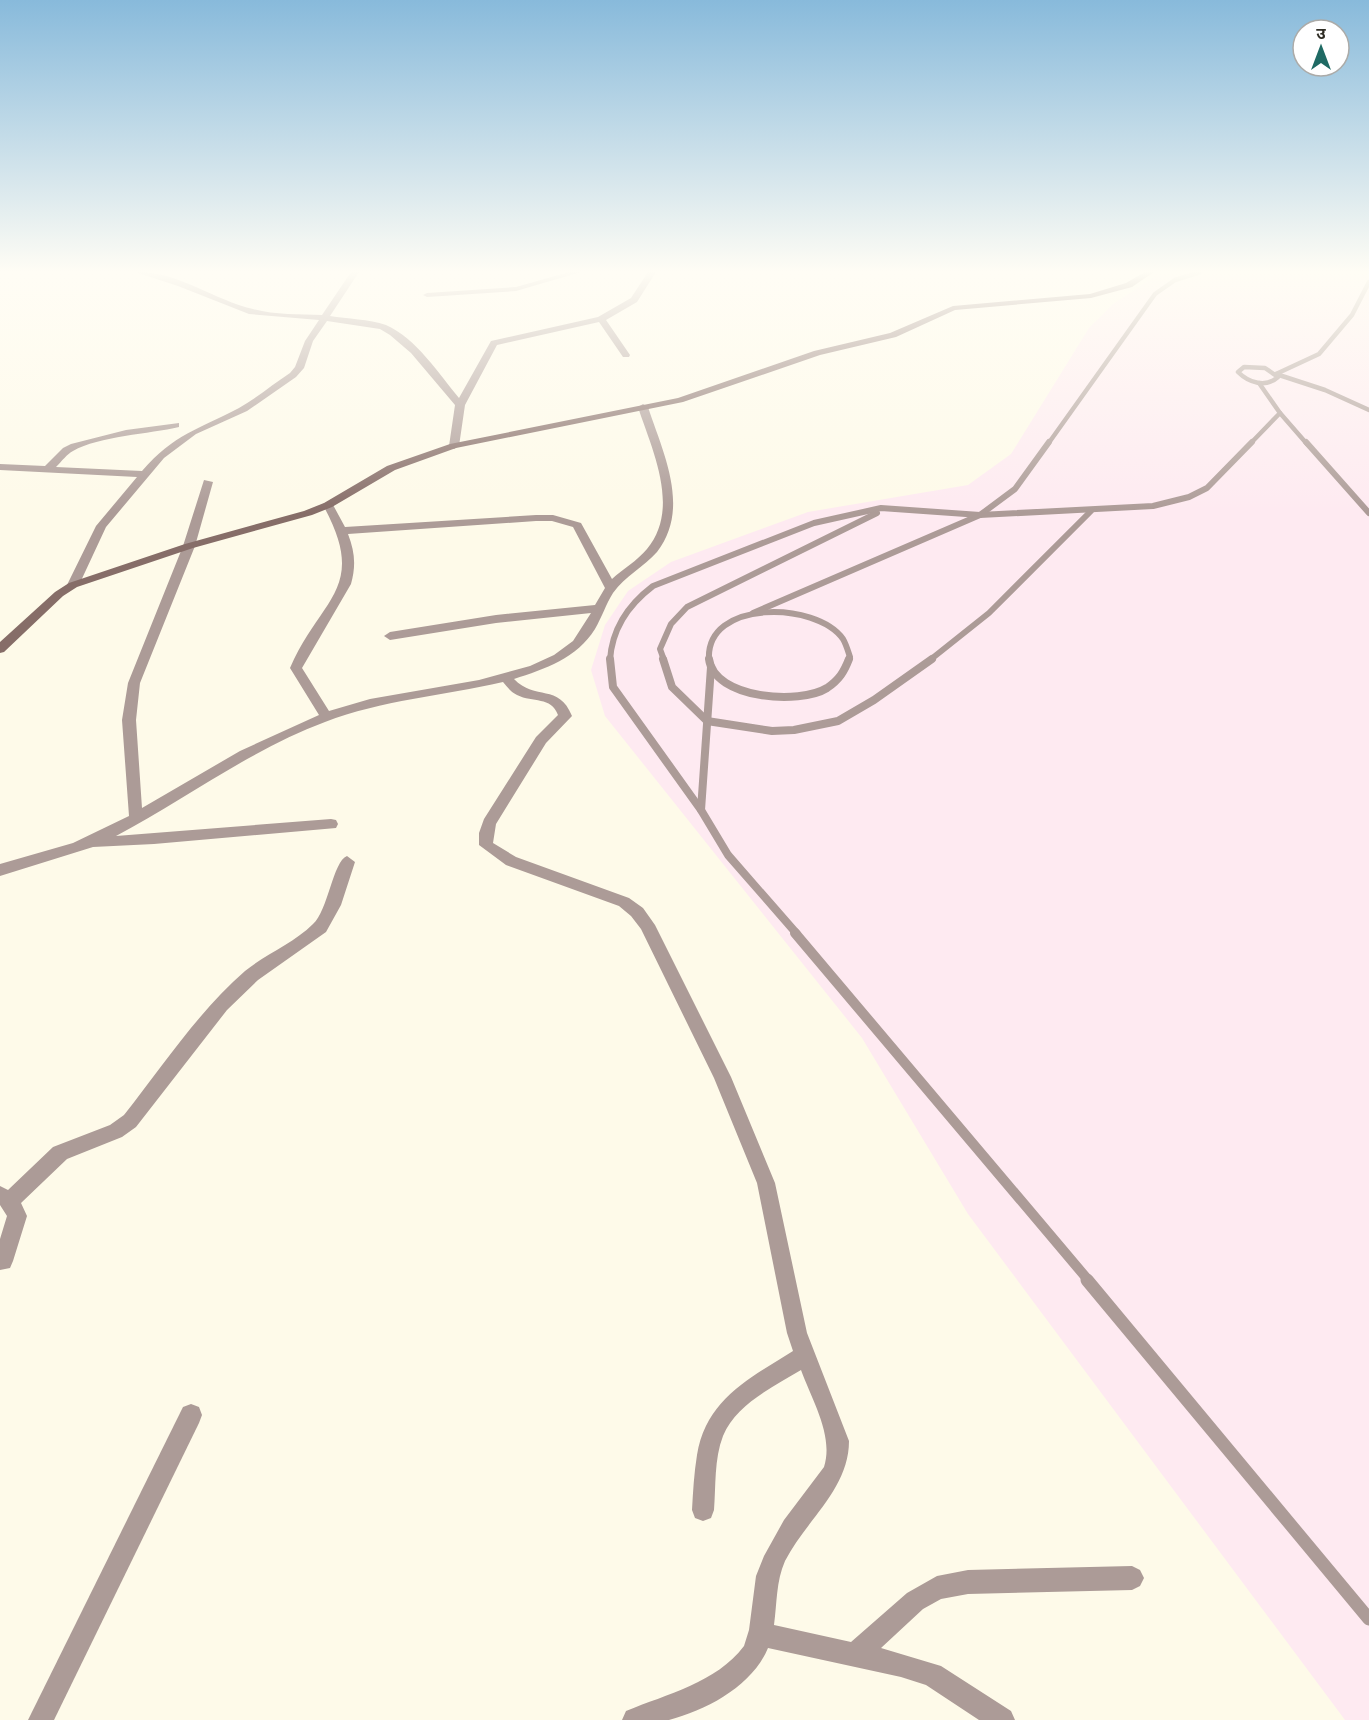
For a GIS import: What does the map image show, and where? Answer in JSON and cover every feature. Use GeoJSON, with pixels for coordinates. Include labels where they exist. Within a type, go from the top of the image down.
{"type":"FeatureCollection","features":[{"type":"Feature","properties":{"kind":"street"},"geometry":{"type":"LineString","coordinates":[[73,585],[101,526],[144,474],[173,445],[251,405],[293,375],[305,352]]}},
{"type":"Feature","properties":{"kind":"street"},"geometry":{"type":"LineString","coordinates":[[412,352],[460,405]]}},
{"type":"Feature","properties":{"kind":"street"},"geometry":{"type":"LineString","coordinates":[[454,446],[460,405],[489,352]]}},
{"type":"Feature","properties":{"kind":"street"},"geometry":{"type":"LineString","coordinates":[[0,649],[58,594],[73,585],[189,546],[328,505],[391,468],[454,446],[643,408],[705,392],[820,352]]}},
{"type":"Feature","properties":{"kind":"street"},"geometry":{"type":"LineString","coordinates":[[0,870],[86,843],[136,818],[285,733],[326,716],[370,703],[505,677],[539,666],[567,652],[586,632],[611,588],[654,548],[665,530],[670,509],[668,492],[643,408]]}},
{"type":"Feature","properties":{"kind":"street"},"geometry":{"type":"LineString","coordinates":[[48,469],[75,446],[126,433],[176,425]]}},
{"type":"Feature","properties":{"kind":"street"},"geometry":{"type":"LineString","coordinates":[[0,467],[144,474]]}},
{"type":"Feature","properties":{"kind":"street"},"geometry":{"type":"LineString","coordinates":[[136,818],[129,720],[132,693],[189,546],[208,482]]}},
{"type":"Feature","properties":{"kind":"street"},"geometry":{"type":"LineString","coordinates":[[326,716],[296,668],[301,652],[347,579],[349,558],[342,531],[328,505]]}},
{"type":"Feature","properties":{"kind":"street"},"geometry":{"type":"LineString","coordinates":[[342,531],[536,518],[568,520],[580,530],[611,588]]}},
{"type":"Feature","properties":{"kind":"street"},"geometry":{"type":"LineString","coordinates":[[390,636],[505,617],[600,608]]}},
{"type":"Feature","properties":{"kind":"street"},"geometry":{"type":"LineString","coordinates":[[505,677],[524,693],[560,702],[565,716],[541,740],[495,813],[486,833],[486,845],[511,861],[624,902],[637,912],[647,925],[722,1077],[766,1183],[797,1334],[834,1426],[838,1457],[833,1473],[772,1564],[765,1592],[760,1634],[747,1663],[724,1682],[635,1720]]}},
{"type":"Feature","properties":{"kind":"street"},"geometry":{"type":"LineString","coordinates":[[86,843],[192,838],[243,829],[331,824]]}},
{"type":"Feature","properties":{"kind":"street"},"geometry":{"type":"LineString","coordinates":[[3,1261],[17,1216],[5,1198],[60,1153],[116,1131],[130,1121],[221,1005],[252,975],[320,928],[333,905],[347,862]]}},
{"type":"Feature","properties":{"kind":"street"},"geometry":{"type":"LineString","coordinates":[[703,1510],[709,1452],[717,1424],[732,1404],[806,1355]]}},
{"type":"Feature","properties":{"kind":"street"},"geometry":{"type":"LineString","coordinates":[[40,1720],[191,1415]]}},
{"type":"Feature","properties":{"kind":"street"},"geometry":{"type":"LineString","coordinates":[[855,1655],[915,1601],[937,1588],[968,1582],[1132,1578]]}},
{"type":"Feature","properties":{"kind":"street"},"geometry":{"type":"LineString","coordinates":[[760,1634],[932,1675],[1002,1720]]}},
{"type":"Feature","properties":{"kind":"lane"},"geometry":{"type":"LineString","coordinates":[[701,810],[711,667],[706,650],[713,634],[729,621],[753,613],[980,515],[1015,489],[1113,352]]}},
{"type":"Feature","properties":{"kind":"lane"},"geometry":{"type":"LineString","coordinates":[[1276,374],[1320,352]]}},
{"type":"Feature","properties":{"kind":"lane"},"geometry":{"type":"LineString","coordinates":[[1276,374],[1277,380],[1259,383],[1245,379],[1238,372],[1240,369],[1258,367],[1325,390],[1369,410]]}},
{"type":"Feature","properties":{"kind":"lane"},"geometry":{"type":"LineString","coordinates":[[1259,383],[1280,413],[1369,513]]}},
{"type":"Feature","properties":{"kind":"lane"},"geometry":{"type":"LineString","coordinates":[[1280,413],[1207,488],[1189,496],[1153,506],[980,515],[885,509],[814,523],[653,586],[627,608],[610,647],[609,672],[613,687],[701,810],[729,855],[885,1036],[1369,1619]]}},
{"type":"Feature","properties":{"kind":"lane"},"geometry":{"type":"LineString","coordinates":[[885,509],[687,607],[671,624],[660,649],[672,687],[707,721],[772,731],[794,730],[838,721],[874,700],[933,658],[981,619],[1091,511]]}},
{"type":"Feature","properties":{"kind":"lane"},"geometry":{"type":"LineString","coordinates":[[711,667],[726,683],[749,694],[778,699],[815,694],[831,687],[846,673],[851,656],[844,639],[828,625],[806,615],[788,612],[753,613]]}},
{"type":"Feature","properties":{"kind":"shaded area"},"geometry":{"type":"Polygon","coordinates":[[[1074,352],[1369,352],[1369,1720],[1345,1720],[968,1214],[862,1038],[605,716],[591,670],[605,625],[628,591],[671,562],[808,512],[968,485],[1011,454],[1074,352]]]}}]}
